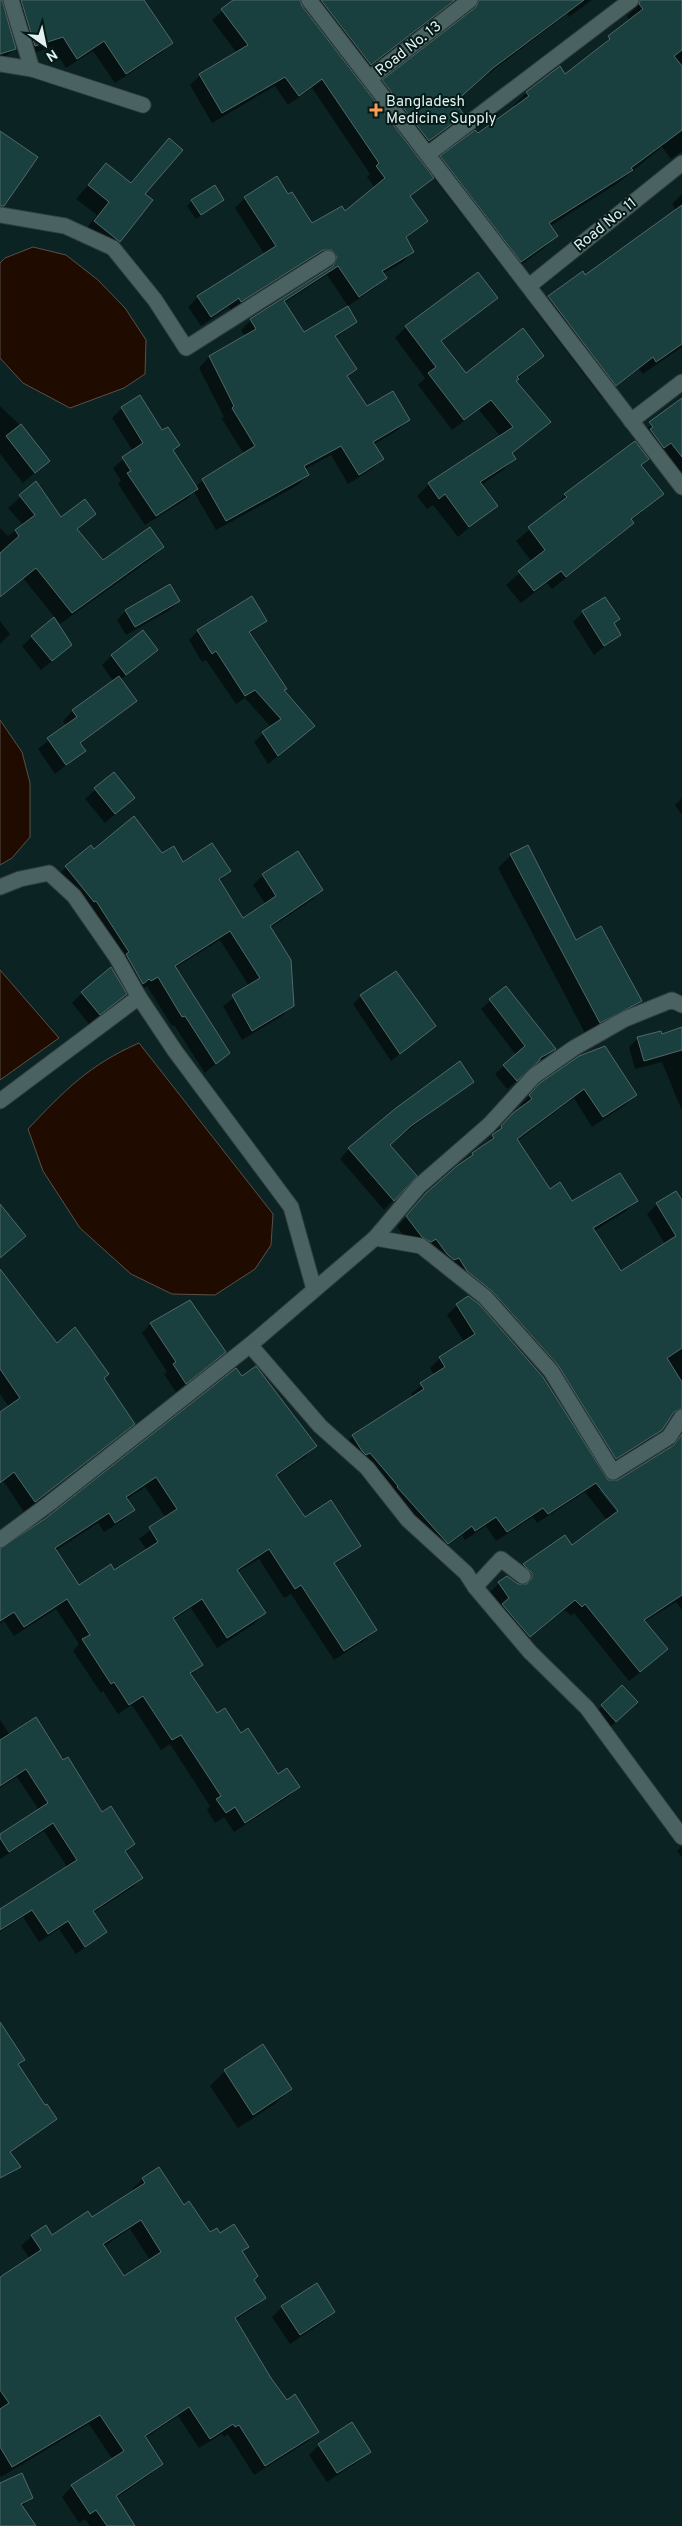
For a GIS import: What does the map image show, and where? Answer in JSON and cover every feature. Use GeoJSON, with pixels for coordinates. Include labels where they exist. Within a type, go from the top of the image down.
{"type":"FeatureCollection","features":[{"type":"Feature","properties":{"kind":"street"},"geometry":{"type":"LineString","coordinates":[[11,0],[32,69]]}},
{"type":"Feature","properties":{"kind":"street"},"geometry":{"type":"LineString","coordinates":[[309,0],[682,487]]}},
{"type":"Feature","properties":{"kind":"street","name":"Road No. 13"},"geometry":{"type":"LineString","coordinates":[[370,78],[470,0]]}},
{"type":"Feature","properties":{"kind":"street"},"geometry":{"type":"LineString","coordinates":[[428,154],[631,0]]}},
{"type":"Feature","properties":{"kind":"street"},"geometry":{"type":"LineString","coordinates":[[0,64],[32,69],[143,105]]}},
{"type":"Feature","properties":{"kind":"street","name":"Road No. 11"},"geometry":{"type":"LineString","coordinates":[[528,286],[682,163]]}},
{"type":"Feature","properties":{"kind":"street"},"geometry":{"type":"LineString","coordinates":[[0,215],[64,226],[113,248],[155,300],[186,348],[328,258]]}},
{"type":"Feature","properties":{"kind":"street"},"geometry":{"type":"LineString","coordinates":[[631,421],[682,382]]}},
{"type":"Feature","properties":{"kind":"street"},"geometry":{"type":"LineString","coordinates":[[0,887],[20,879],[49,873],[74,896],[117,958],[139,997],[176,1051],[291,1207],[314,1289]]}},
{"type":"Feature","properties":{"kind":"street"},"geometry":{"type":"LineString","coordinates":[[0,1101],[139,997]]}},
{"type":"Feature","properties":{"kind":"street"},"geometry":{"type":"LineString","coordinates":[[0,1540],[50,1503],[250,1345],[376,1238],[419,1186],[489,1125],[534,1076],[574,1048],[625,1019],[672,1000],[682,1005]]}},
{"type":"Feature","properties":{"kind":"street"},"geometry":{"type":"LineString","coordinates":[[376,1238],[421,1246],[484,1297],[552,1371],[613,1472],[669,1437],[682,1417]]}},
{"type":"Feature","properties":{"kind":"street"},"geometry":{"type":"LineString","coordinates":[[250,1345],[320,1426],[367,1468],[408,1520],[466,1573],[475,1587],[530,1652],[587,1708],[682,1837]]}},
{"type":"Feature","properties":{"kind":"street"},"geometry":{"type":"LineString","coordinates":[[475,1587],[501,1560],[523,1576]]}},
{"type":"Feature","properties":{"kind":"shaded area"},"geometry":{"type":"Polygon","coordinates":[[[33,247],[66,255],[98,280],[125,308],[146,340],[145,374],[124,388],[70,408],[23,383],[0,358],[0,263],[5,258],[33,247]]]}},
{"type":"Feature","properties":{"kind":"shaded area"},"geometry":{"type":"Polygon","coordinates":[[[0,720],[22,752],[30,783],[30,837],[12,858],[0,865],[0,720]]]}},
{"type":"Feature","properties":{"kind":"shaded area"},"geometry":{"type":"Polygon","coordinates":[[[0,970],[59,1038],[0,1080],[0,970]]]}},
{"type":"Feature","properties":{"kind":"shaded area"},"geometry":{"type":"Polygon","coordinates":[[[139,1043],[273,1214],[271,1245],[255,1269],[215,1295],[172,1294],[131,1274],[80,1228],[43,1171],[28,1129],[66,1090],[106,1060],[139,1043]]]}},
{"type":"Feature","properties":{"kind":"building"},"geometry":{"type":"Polygon","coordinates":[[[0,0],[2,0],[16,49],[0,54],[0,0]]]}},
{"type":"Feature","properties":{"kind":"building"},"geometry":{"type":"Polygon","coordinates":[[[21,0],[144,0],[173,43],[126,74],[104,41],[77,59],[63,37],[35,46],[21,0]]]}},
{"type":"Feature","properties":{"kind":"building"},"geometry":{"type":"Polygon","coordinates":[[[233,0],[300,0],[302,6],[434,178],[410,196],[428,221],[406,237],[414,252],[382,271],[387,278],[359,297],[338,266],[284,301],[304,332],[348,306],[357,322],[335,336],[357,369],[347,376],[367,406],[393,391],[410,420],[373,442],[384,459],[359,475],[341,446],[304,466],[309,475],[226,521],[202,479],[255,446],[232,408],[234,406],[209,356],[256,329],[250,319],[333,266],[337,257],[332,250],[323,250],[241,302],[239,298],[211,317],[197,296],[276,246],[244,197],[277,176],[288,194],[292,192],[312,223],[342,206],[345,211],[385,178],[376,166],[379,163],[322,79],[299,96],[285,77],[222,113],[199,74],[248,45],[221,9],[233,0]]]}},
{"type":"Feature","properties":{"kind":"building"},"geometry":{"type":"Polygon","coordinates":[[[321,0],[455,0],[371,65],[321,0]]]}},
{"type":"Feature","properties":{"kind":"building"},"geometry":{"type":"Polygon","coordinates":[[[479,0],[584,0],[493,68],[455,102],[464,115],[429,141],[382,80],[476,7],[479,0]]]}},
{"type":"Feature","properties":{"kind":"building"},"geometry":{"type":"Polygon","coordinates":[[[640,0],[682,0],[682,50],[674,56],[682,66],[682,130],[631,168],[633,170],[549,223],[558,236],[521,262],[440,156],[475,130],[478,133],[529,96],[526,92],[560,66],[565,74],[610,39],[608,36],[643,9],[639,4],[640,0]]]}},
{"type":"Feature","properties":{"kind":"building"},"geometry":{"type":"Polygon","coordinates":[[[0,131],[38,157],[4,206],[0,206],[0,131]]]}},
{"type":"Feature","properties":{"kind":"building"},"geometry":{"type":"Polygon","coordinates":[[[169,138],[183,150],[145,194],[153,200],[120,242],[94,221],[109,202],[88,185],[106,163],[131,183],[169,138]]]}},
{"type":"Feature","properties":{"kind":"building"},"geometry":{"type":"Polygon","coordinates":[[[215,185],[224,200],[201,215],[191,200],[215,185]]]}},
{"type":"Feature","properties":{"kind":"building"},"geometry":{"type":"Polygon","coordinates":[[[682,205],[682,344],[656,362],[653,357],[616,386],[548,296],[583,271],[585,275],[682,205]]]}},
{"type":"Feature","properties":{"kind":"building"},"geometry":{"type":"Polygon","coordinates":[[[478,272],[498,298],[441,341],[466,373],[523,328],[544,356],[517,377],[519,379],[516,381],[551,422],[512,453],[516,459],[480,482],[498,506],[469,527],[445,494],[439,499],[428,483],[513,427],[491,400],[464,420],[428,373],[436,367],[405,326],[478,272]]]}},
{"type":"Feature","properties":{"kind":"building"},"geometry":{"type":"Polygon","coordinates":[[[140,395],[162,430],[168,427],[180,445],[173,450],[198,489],[156,516],[127,473],[131,471],[122,457],[143,443],[121,407],[140,395]]]}},
{"type":"Feature","properties":{"kind":"building"},"geometry":{"type":"Polygon","coordinates":[[[682,398],[682,457],[671,443],[664,448],[650,429],[653,427],[649,422],[682,398]]]}},
{"type":"Feature","properties":{"kind":"building"},"geometry":{"type":"Polygon","coordinates":[[[21,424],[50,461],[35,473],[6,436],[21,424]]]}},
{"type":"Feature","properties":{"kind":"building"},"geometry":{"type":"Polygon","coordinates":[[[635,441],[649,459],[641,465],[664,494],[631,519],[634,523],[566,577],[561,571],[534,591],[518,571],[545,550],[528,527],[567,497],[564,494],[635,441]]]}},
{"type":"Feature","properties":{"kind":"building"},"geometry":{"type":"Polygon","coordinates":[[[36,481],[61,517],[85,499],[96,514],[77,529],[103,560],[150,527],[164,547],[72,613],[36,568],[0,597],[0,553],[19,536],[15,530],[35,515],[19,495],[36,481]]]}},
{"type":"Feature","properties":{"kind":"building"},"geometry":{"type":"Polygon","coordinates":[[[170,584],[180,601],[135,627],[125,610],[170,584]]]}},
{"type":"Feature","properties":{"kind":"building"},"geometry":{"type":"Polygon","coordinates":[[[252,596],[267,621],[249,632],[287,689],[284,690],[315,726],[278,756],[262,732],[281,719],[255,690],[245,696],[216,651],[212,654],[197,630],[252,596]]]}},
{"type":"Feature","properties":{"kind":"building"},"geometry":{"type":"Polygon","coordinates":[[[605,597],[620,619],[614,623],[621,635],[604,646],[582,611],[605,597]]]}},
{"type":"Feature","properties":{"kind":"building"},"geometry":{"type":"Polygon","coordinates":[[[54,617],[72,645],[52,661],[31,636],[54,617]]]}},
{"type":"Feature","properties":{"kind":"building"},"geometry":{"type":"Polygon","coordinates":[[[143,630],[158,650],[126,675],[111,655],[143,630]]]}},
{"type":"Feature","properties":{"kind":"building"},"geometry":{"type":"Polygon","coordinates":[[[119,676],[137,701],[80,743],[86,751],[66,765],[47,738],[77,717],[72,710],[119,676]]]}},
{"type":"Feature","properties":{"kind":"building"},"geometry":{"type":"Polygon","coordinates":[[[114,772],[135,798],[115,814],[94,788],[114,772]]]}},
{"type":"Feature","properties":{"kind":"building"},"geometry":{"type":"Polygon","coordinates":[[[134,816],[162,853],[174,846],[183,862],[212,843],[231,871],[219,879],[243,918],[276,896],[262,874],[298,851],[323,890],[270,926],[291,960],[294,1006],[252,1031],[232,995],[260,978],[230,931],[175,966],[230,1053],[216,1064],[185,1016],[182,1017],[158,977],[151,981],[149,979],[143,984],[126,954],[129,952],[96,901],[94,902],[65,866],[91,845],[94,849],[134,816]]]}},
{"type":"Feature","properties":{"kind":"building"},"geometry":{"type":"Polygon","coordinates":[[[528,845],[576,940],[601,926],[642,1001],[600,1023],[510,854],[528,845]]]}},
{"type":"Feature","properties":{"kind":"building"},"geometry":{"type":"Polygon","coordinates":[[[111,967],[127,994],[100,1015],[81,992],[111,967]]]}},
{"type":"Feature","properties":{"kind":"building"},"geometry":{"type":"Polygon","coordinates":[[[396,971],[436,1026],[400,1054],[360,995],[396,971]]]}},
{"type":"Feature","properties":{"kind":"building"},"geometry":{"type":"Polygon","coordinates":[[[506,986],[556,1049],[540,1058],[517,1081],[503,1065],[525,1046],[489,999],[506,986]]]}},
{"type":"Feature","properties":{"kind":"building"},"geometry":{"type":"Polygon","coordinates":[[[682,1027],[682,1050],[644,1061],[637,1037],[661,1031],[662,1034],[682,1027]]]}},
{"type":"Feature","properties":{"kind":"building"},"geometry":{"type":"Polygon","coordinates":[[[605,1046],[637,1095],[603,1117],[584,1089],[517,1139],[550,1189],[560,1182],[572,1201],[620,1173],[638,1201],[593,1228],[621,1271],[676,1236],[656,1203],[676,1191],[682,1200],[682,1348],[667,1358],[682,1382],[682,1408],[674,1412],[662,1430],[616,1459],[558,1365],[492,1291],[467,1271],[459,1258],[454,1260],[436,1239],[431,1242],[422,1237],[406,1216],[426,1193],[458,1165],[473,1155],[472,1153],[494,1138],[492,1135],[502,1128],[501,1126],[513,1113],[532,1099],[529,1095],[540,1083],[579,1056],[605,1046]]]}},
{"type":"Feature","properties":{"kind":"building"},"geometry":{"type":"Polygon","coordinates":[[[460,1061],[474,1082],[411,1126],[390,1145],[417,1176],[394,1201],[348,1148],[396,1108],[460,1061]]]}},
{"type":"Feature","properties":{"kind":"building"},"geometry":{"type":"Polygon","coordinates":[[[0,1204],[26,1236],[0,1258],[0,1204]]]}},
{"type":"Feature","properties":{"kind":"building"},"geometry":{"type":"Polygon","coordinates":[[[0,1269],[57,1343],[75,1327],[109,1374],[104,1378],[135,1424],[35,1502],[14,1472],[0,1483],[0,1412],[20,1398],[0,1369],[0,1269]]]}},
{"type":"Feature","properties":{"kind":"building"},"geometry":{"type":"Polygon","coordinates":[[[468,1296],[479,1304],[543,1377],[608,1480],[618,1480],[674,1445],[682,1434],[682,1595],[644,1620],[668,1649],[640,1672],[585,1604],[582,1607],[575,1600],[530,1637],[502,1604],[509,1598],[498,1582],[507,1576],[518,1584],[527,1584],[532,1578],[532,1573],[523,1564],[565,1535],[572,1545],[618,1511],[596,1483],[548,1514],[543,1508],[507,1532],[496,1517],[475,1531],[472,1526],[448,1544],[397,1487],[370,1453],[366,1455],[362,1451],[352,1435],[424,1389],[420,1383],[445,1367],[439,1357],[475,1334],[456,1304],[468,1296]]]}},
{"type":"Feature","properties":{"kind":"building"},"geometry":{"type":"Polygon","coordinates":[[[190,1300],[226,1352],[186,1384],[173,1364],[176,1362],[150,1323],[190,1300]]]}},
{"type":"Feature","properties":{"kind":"building"},"geometry":{"type":"Polygon","coordinates":[[[256,1366],[317,1446],[276,1475],[305,1517],[331,1500],[361,1546],[334,1563],[377,1630],[344,1651],[301,1585],[295,1589],[269,1549],[237,1570],[266,1613],[227,1638],[202,1599],[173,1618],[203,1665],[190,1673],[217,1713],[225,1708],[241,1733],[248,1728],[278,1774],[287,1768],[300,1787],[245,1823],[235,1807],[226,1813],[216,1799],[221,1796],[181,1735],[172,1740],[143,1696],[129,1705],[114,1682],[111,1684],[82,1639],[90,1635],[67,1599],[24,1627],[14,1612],[0,1621],[0,1549],[46,1518],[236,1368],[242,1376],[256,1366]],[[156,1477],[126,1497],[135,1510],[115,1523],[109,1513],[55,1548],[79,1585],[111,1564],[114,1570],[158,1542],[149,1527],[177,1509],[156,1477]]]}},
{"type":"Feature","properties":{"kind":"building"},"geometry":{"type":"Polygon","coordinates":[[[622,1685],[638,1702],[616,1722],[601,1705],[622,1685]]]}},
{"type":"Feature","properties":{"kind":"building"},"geometry":{"type":"Polygon","coordinates":[[[36,1717],[63,1760],[68,1757],[102,1812],[111,1806],[135,1844],[125,1851],[143,1878],[93,1911],[107,1932],[85,1947],[68,1921],[48,1934],[32,1910],[0,1930],[0,1909],[77,1860],[53,1823],[9,1852],[0,1838],[0,1834],[48,1803],[26,1769],[0,1786],[0,1740],[36,1717]]]}},
{"type":"Feature","properties":{"kind":"building"},"geometry":{"type":"Polygon","coordinates":[[[0,2022],[25,2060],[18,2064],[45,2105],[47,2104],[57,2119],[10,2152],[21,2167],[0,2178],[0,2022]]]}},
{"type":"Feature","properties":{"kind":"building"},"geometry":{"type":"Polygon","coordinates":[[[263,2044],[292,2089],[253,2115],[224,2070],[263,2044]]]}},
{"type":"Feature","properties":{"kind":"building"},"geometry":{"type":"Polygon","coordinates":[[[159,2167],[184,2205],[189,2201],[210,2232],[217,2228],[220,2233],[234,2224],[249,2247],[242,2251],[258,2276],[254,2280],[266,2298],[235,2318],[271,2378],[287,2400],[295,2394],[319,2432],[265,2466],[239,2425],[235,2427],[233,2424],[210,2439],[189,2407],[145,2436],[163,2464],[116,2496],[135,2526],[107,2526],[96,2510],[90,2514],[71,2485],[124,2451],[100,2415],[12,2467],[0,2447],[0,2409],[9,2403],[0,2390],[0,2277],[41,2250],[31,2235],[46,2225],[52,2235],[88,2211],[92,2217],[145,2183],[142,2178],[159,2167]],[[141,2220],[103,2244],[124,2276],[161,2252],[141,2220]]]}},
{"type":"Feature","properties":{"kind":"building"},"geometry":{"type":"Polygon","coordinates":[[[317,2283],[335,2312],[300,2335],[281,2306],[317,2283]]]}},
{"type":"Feature","properties":{"kind":"building"},"geometry":{"type":"Polygon","coordinates":[[[352,2422],[371,2452],[337,2473],[318,2444],[352,2422]]]}},
{"type":"Feature","properties":{"kind":"building"},"geometry":{"type":"Polygon","coordinates":[[[22,2473],[33,2498],[21,2504],[36,2526],[0,2526],[0,2483],[22,2473]]]}},
{"type":"Feature","properties":{"kind":"place","name":"Bangladesh Medicine Supply"},"geometry":{"type":"Point","coordinates":[376,110]}}]}
